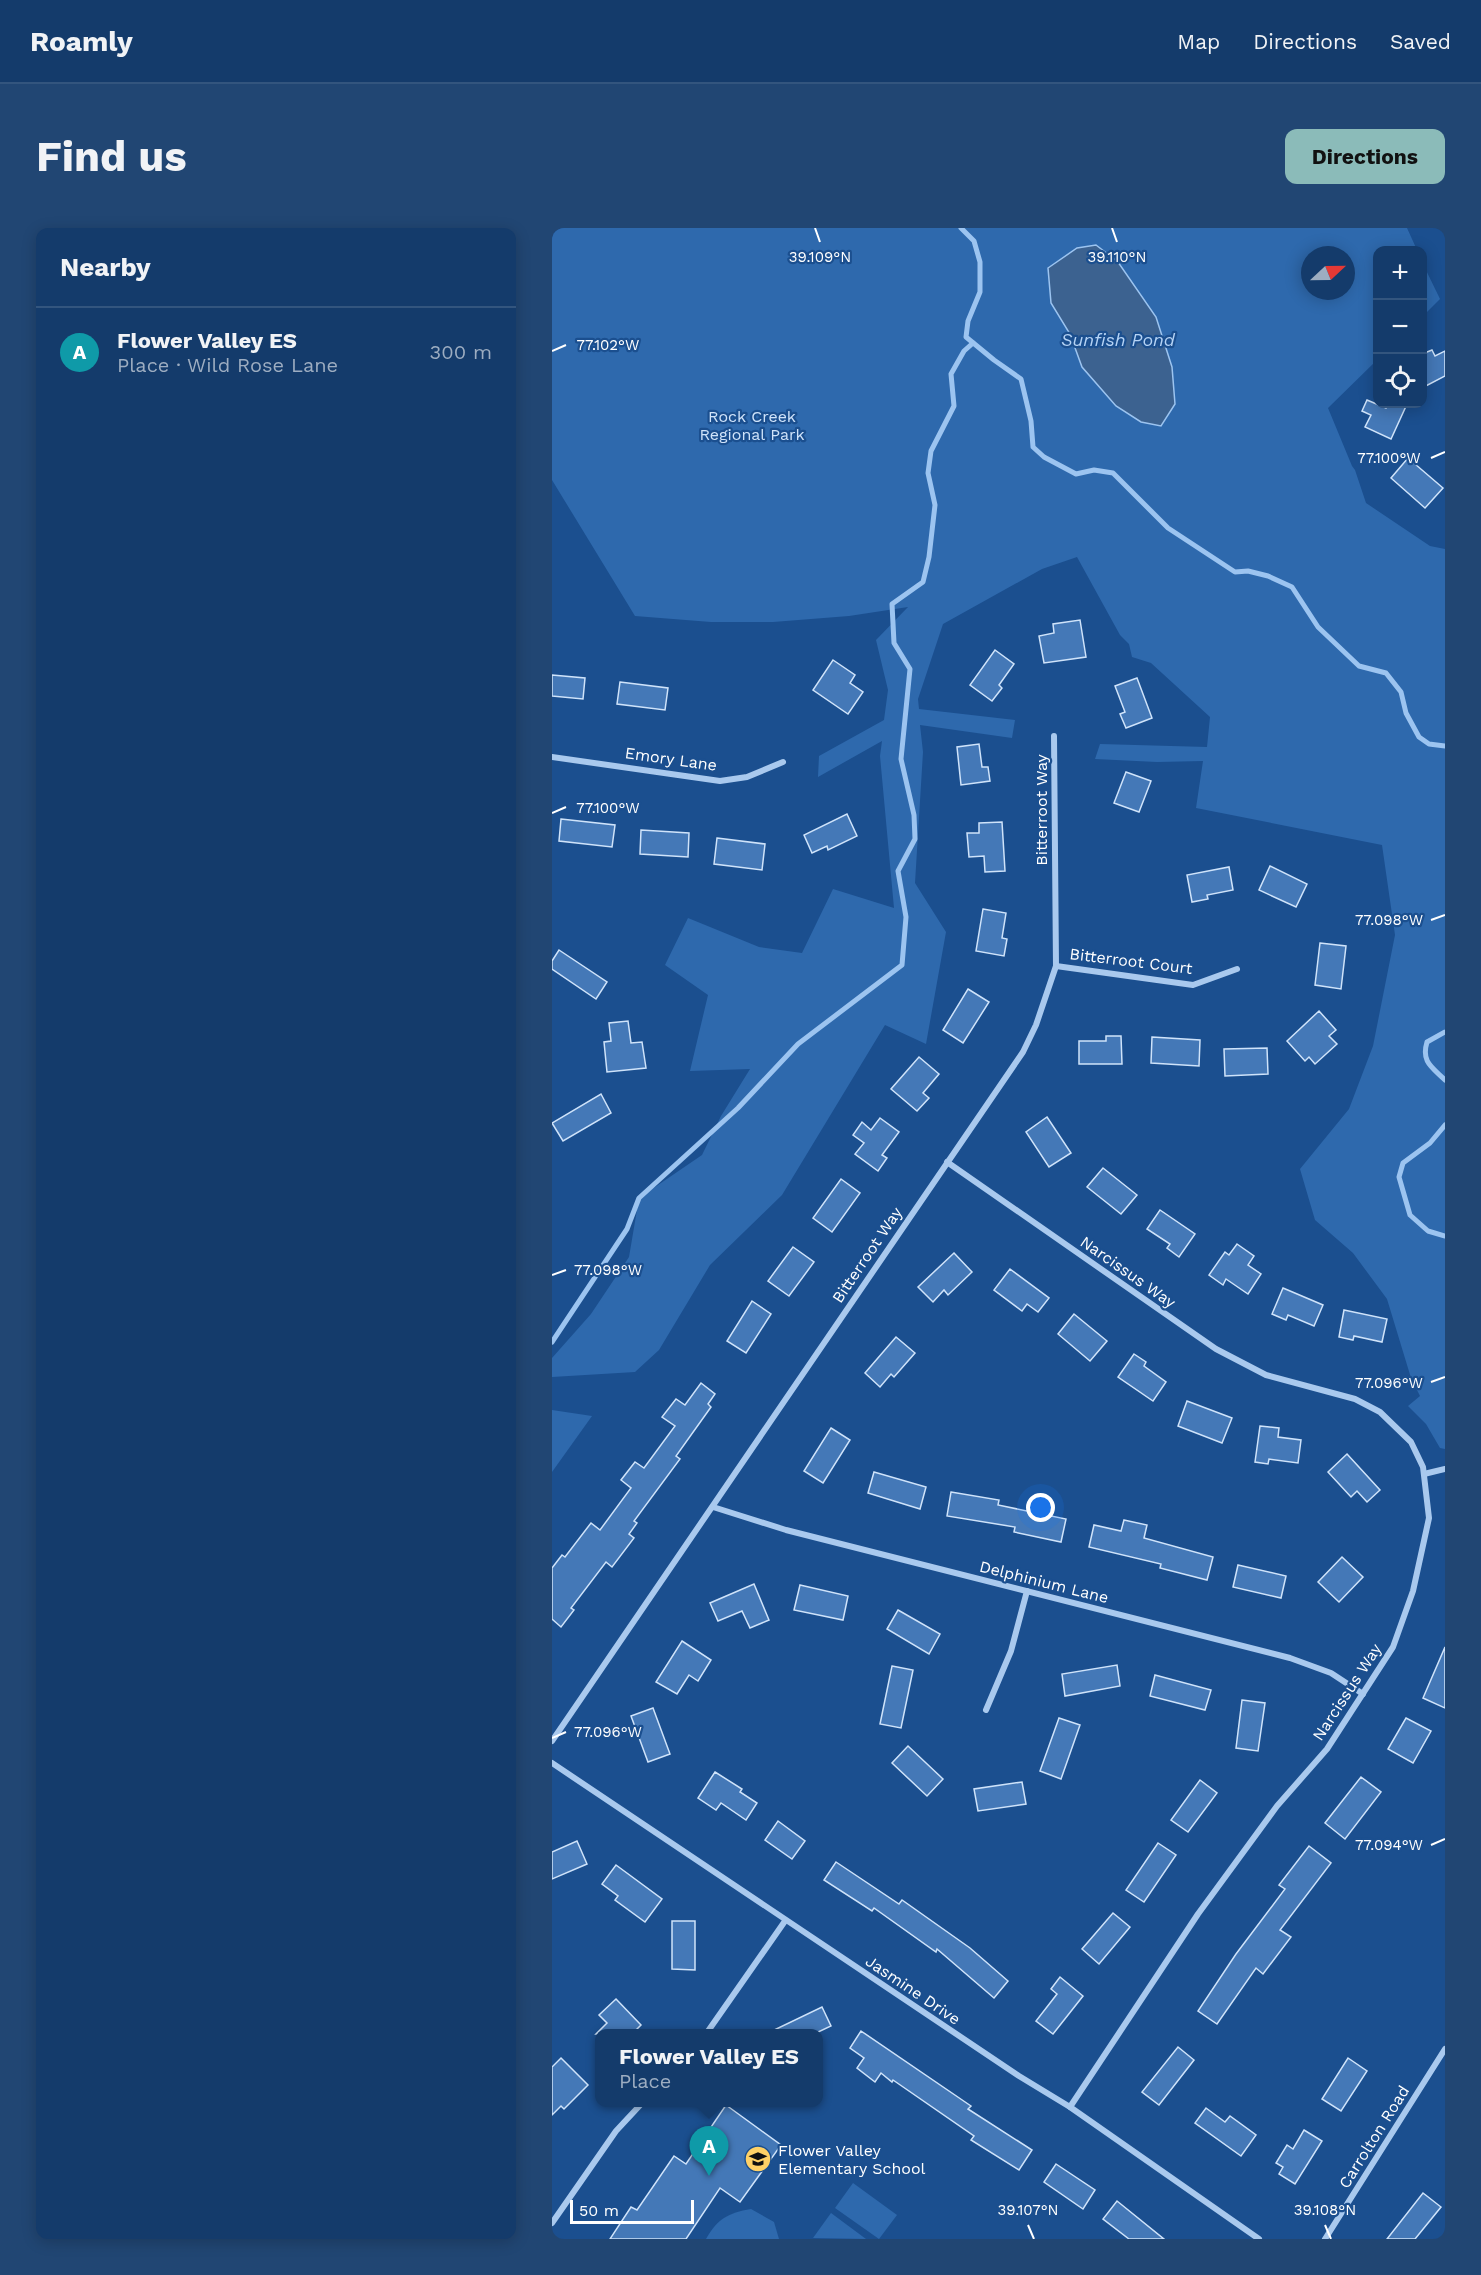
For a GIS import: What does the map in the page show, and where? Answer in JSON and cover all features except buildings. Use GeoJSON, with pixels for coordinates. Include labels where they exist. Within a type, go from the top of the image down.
{"type":"FeatureCollection","features":[{"type":"Feature","properties":{"kind":"street","name":"Bitterroot Way"},"geometry":{"type":"LineString","coordinates":[[552,1741],[1023,1052],[1036,1025],[1056,966],[1054,736]]}},
{"type":"Feature","properties":{"kind":"street","name":"Emory Lane"},"geometry":{"type":"LineString","coordinates":[[552,757],[720,781],[747,777],[783,762]]}},
{"type":"Feature","properties":{"kind":"street","name":"Bitterroot Court"},"geometry":{"type":"LineString","coordinates":[[1056,966],[1193,985],[1238,969]]}},
{"type":"Feature","properties":{"kind":"street","name":"Narcissus Way"},"geometry":{"type":"LineString","coordinates":[[947,1162],[1216,1349],[1266,1375],[1355,1399],[1380,1412],[1411,1442],[1424,1474],[1429,1518],[1413,1591],[1393,1647],[1327,1749],[1277,1806],[1198,1914],[1070,2107]]}},
{"type":"Feature","properties":{"kind":"street"},"geometry":{"type":"LineString","coordinates":[[1424,1474],[1445,1469]]}},
{"type":"Feature","properties":{"kind":"street","name":"Delphinium Lane"},"geometry":{"type":"LineString","coordinates":[[713,1507],[786,1530],[1290,1658],[1331,1673],[1363,1694]]}},
{"type":"Feature","properties":{"kind":"street"},"geometry":{"type":"LineString","coordinates":[[986,1710],[1011,1651],[1027,1591]]}},
{"type":"Feature","properties":{"kind":"street","name":"Jasmine Drive"},"geometry":{"type":"LineString","coordinates":[[552,1763],[1019,2076],[1070,2107],[1258,2239]]}},
{"type":"Feature","properties":{"kind":"street"},"geometry":{"type":"LineString","coordinates":[[709,2029],[785,1920]]}},
{"type":"Feature","properties":{"kind":"street","name":"Carrolton Road"},"geometry":{"type":"LineString","coordinates":[[1325,2239],[1445,2049]]}},
{"type":"Feature","properties":{"kind":"street"},"geometry":{"type":"LineString","coordinates":[[552,2223],[616,2132],[639,2107]]}},
{"type":"Feature","properties":{"kind":"green space","name":"Rock Creek Regional Park"},"geometry":{"type":"Polygon","coordinates":[[[552,228],[1407,228],[1415,246],[1373,246],[1373,364],[1328,408],[1355,470],[1366,503],[1430,546],[1445,549],[1445,1449],[1440,1448],[1426,1424],[1408,1406],[1420,1396],[1411,1378],[1387,1299],[1353,1253],[1315,1220],[1300,1169],[1349,1109],[1373,1046],[1395,935],[1382,845],[1196,808],[1203,761],[1157,762],[1095,759],[1100,744],[1207,747],[1210,717],[1151,663],[1132,657],[1129,644],[1120,635],[1077,557],[1042,569],[943,624],[918,699],[919,709],[1015,720],[1012,738],[920,725],[923,752],[915,883],[946,932],[926,1044],[885,1025],[782,1195],[710,1265],[659,1350],[635,1372],[552,1377],[552,1358],[591,1314],[629,1257],[639,1198],[702,1155],[721,1116],[750,1069],[690,1071],[708,995],[665,965],[688,918],[759,947],[802,953],[833,889],[894,908],[880,756],[882,741],[818,777],[819,756],[884,720],[888,690],[876,640],[908,607],[849,616],[773,622],[711,622],[635,616],[552,480],[552,228]]]}},
{"type":"Feature","properties":{"kind":"green space"},"geometry":{"type":"Polygon","coordinates":[[[1427,272],[1440,299],[1427,312],[1427,272]]]}},
{"type":"Feature","properties":{"kind":"green space"},"geometry":{"type":"Polygon","coordinates":[[[552,1410],[592,1416],[552,1472],[552,1410]]]}},
{"type":"Feature","properties":{"kind":"green space"},"geometry":{"type":"Polygon","coordinates":[[[853,2183],[897,2215],[879,2239],[835,2208],[853,2183]]]}},
{"type":"Feature","properties":{"kind":"green space"},"geometry":{"type":"Polygon","coordinates":[[[751,2209],[774,2222],[779,2239],[706,2239],[714,2226],[724,2218],[751,2209]]]}},
{"type":"Feature","properties":{"kind":"green space"},"geometry":{"type":"Polygon","coordinates":[[[831,2213],[866,2239],[813,2238],[831,2213]]]}},
{"type":"Feature","properties":{"kind":"water","name":"Sunfish Pond"},"geometry":{"type":"Polygon","coordinates":[[[1096,245],[1118,262],[1156,317],[1172,367],[1175,404],[1161,426],[1141,422],[1116,406],[1082,367],[1070,334],[1051,303],[1048,268],[1077,248],[1096,245]]]}},
{"type":"Feature","properties":{"kind":"waterway"},"geometry":{"type":"LineString","coordinates":[[961,228],[974,241],[980,262],[980,292],[968,321],[966,337],[1021,379],[1031,421],[1033,447],[1044,457],[1076,474],[1094,470],[1113,473],[1168,528],[1235,572],[1248,571],[1268,576],[1292,587],[1318,627],[1359,666],[1386,673],[1401,692],[1406,713],[1419,737],[1429,744],[1445,746]]}},
{"type":"Feature","properties":{"kind":"waterway"},"geometry":{"type":"LineString","coordinates":[[552,1342],[627,1229],[639,1198],[738,1108],[798,1044],[902,965],[906,917],[898,871],[915,839],[914,815],[901,759],[910,669],[894,643],[892,604],[923,582],[929,557],[935,505],[928,473],[931,451],[954,406],[951,374],[964,351],[973,343]]}},
{"type":"Feature","properties":{"kind":"waterway"},"geometry":{"type":"LineString","coordinates":[[1445,1032],[1427,1042],[1425,1055],[1432,1068],[1445,1080]]}},
{"type":"Feature","properties":{"kind":"waterway"},"geometry":{"type":"LineString","coordinates":[[1445,1125],[1430,1143],[1403,1163],[1399,1177],[1410,1215],[1428,1231],[1445,1236]]}},
{"type":"Feature","properties":{"kind":"place","name":"Flower Valley Elementary School"},"geometry":{"type":"Point","coordinates":[758,2159]}},
{"type":"Feature","properties":{"kind":"place","name":"Flower Valley ES"},"geometry":{"type":"Point","coordinates":[709,2176]}}]}
